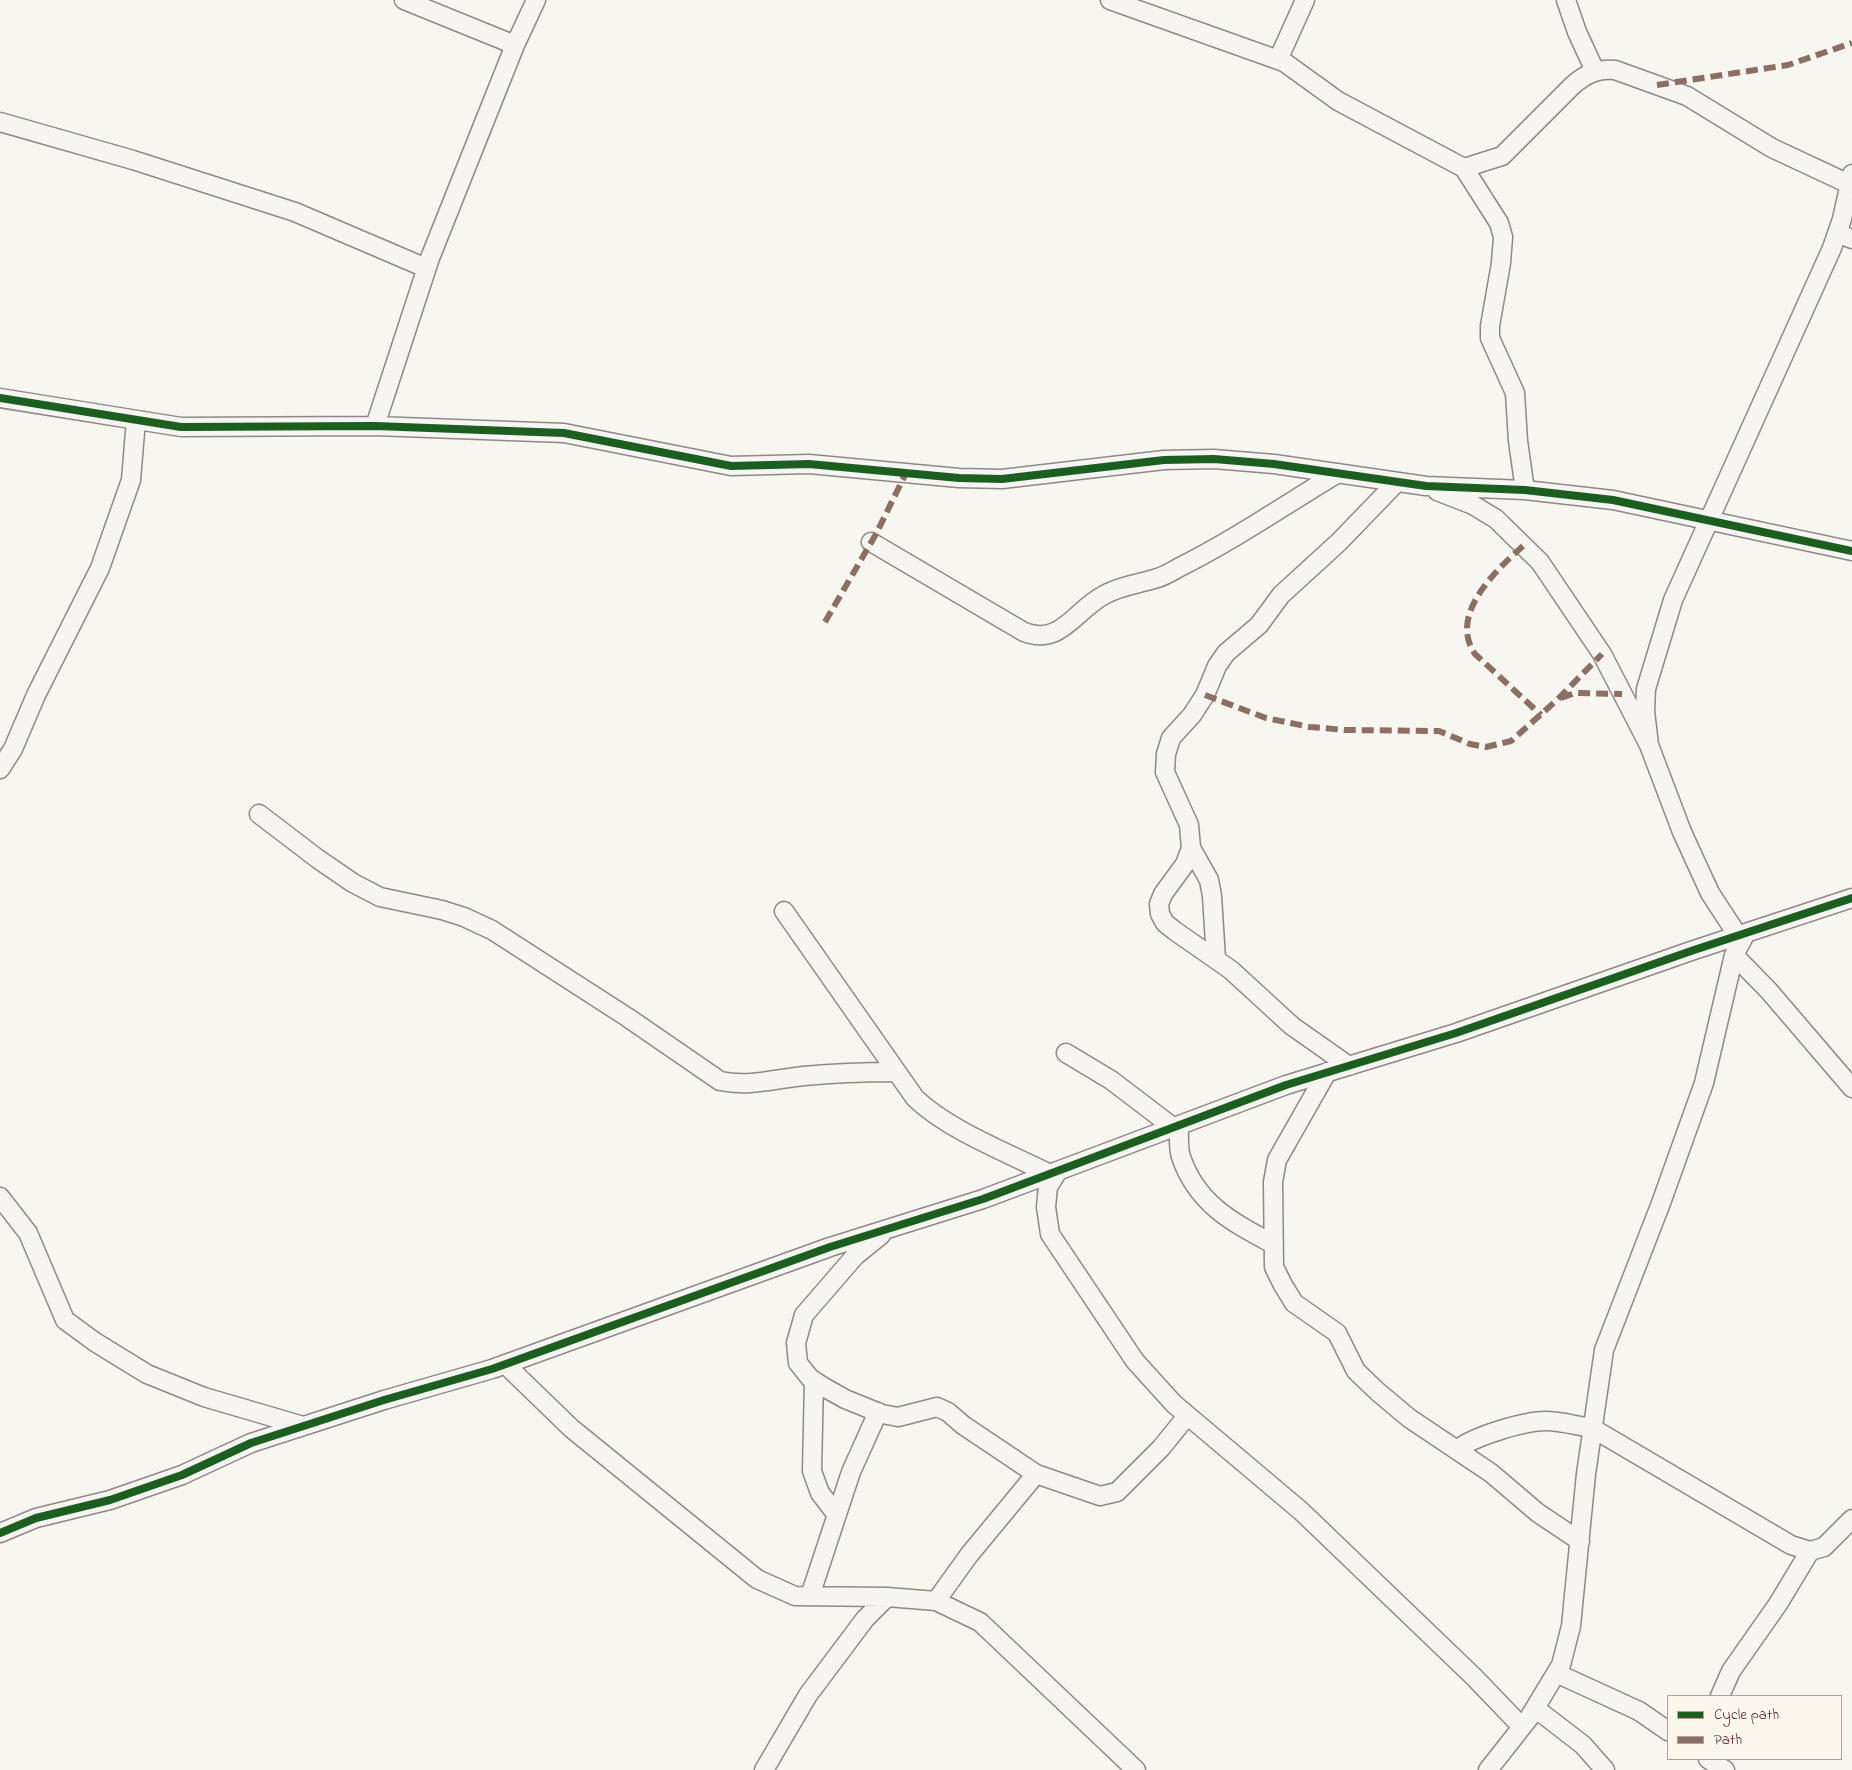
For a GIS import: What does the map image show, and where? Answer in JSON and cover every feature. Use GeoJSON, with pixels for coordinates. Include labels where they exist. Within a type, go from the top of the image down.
{"type":"FeatureCollection","features":[{"type":"Feature","properties":{"kind":"street"},"geometry":{"type":"LineString","coordinates":[[404,0],[515,45]]}},
{"type":"Feature","properties":{"kind":"street"},"geometry":{"type":"LineString","coordinates":[[375,426],[426,268],[515,45],[536,0]]}},
{"type":"Feature","properties":{"kind":"street"},"geometry":{"type":"LineString","coordinates":[[1110,0],[1278,60],[1306,75],[1338,101],[1464,168],[1499,223],[1502,237],[1501,263],[1490,326],[1490,338],[1515,393],[1518,441],[1525,490]]}},
{"type":"Feature","properties":{"kind":"street"},"geometry":{"type":"LineString","coordinates":[[1278,60],[1305,0]]}},
{"type":"Feature","properties":{"kind":"street"},"geometry":{"type":"LineString","coordinates":[[1566,0],[1577,32],[1595,71]]}},
{"type":"Feature","properties":{"kind":"street"},"geometry":{"type":"LineString","coordinates":[[1464,168],[1502,156],[1584,76],[1595,71],[1615,70],[1687,96],[1772,148],[1850,179],[1845,236],[1773,382],[1708,520],[1673,600],[1646,689],[1644,711],[1649,745]]}},
{"type":"Feature","properties":{"kind":"street"},"geometry":{"type":"LineString","coordinates":[[0,122],[295,212],[426,268]]}},
{"type":"Feature","properties":{"kind":"street"},"geometry":{"type":"LineString","coordinates":[[0,398],[181,427],[375,426],[564,433],[731,466],[834,466],[959,478],[1002,478],[1164,460],[1222,460],[1338,473],[1396,483],[1525,490],[1613,500],[1852,551]]}},
{"type":"Feature","properties":{"kind":"street"},"geometry":{"type":"LineString","coordinates":[[0,769],[13,749],[36,695],[100,568],[131,480],[136,420]]}},
{"type":"Feature","properties":{"kind":"street"},"geometry":{"type":"LineString","coordinates":[[871,542],[1024,632],[1035,637],[1046,637],[1056,633],[1104,595],[1156,579],[1183,566],[1338,473]]}},
{"type":"Feature","properties":{"kind":"street"},"geometry":{"type":"LineString","coordinates":[[1216,959],[1212,896],[1208,880],[1191,848],[1189,825],[1165,772],[1166,754],[1171,738],[1192,715],[1205,695],[1217,666],[1226,653],[1259,625],[1281,595],[1340,542],[1396,483]]}},
{"type":"Feature","properties":{"kind":"street"},"geometry":{"type":"LineString","coordinates":[[1426,486],[1473,505],[1496,519],[1540,562],[1600,651],[1649,745],[1682,832],[1710,893],[1742,935]]}},
{"type":"Feature","properties":{"kind":"street"},"geometry":{"type":"LineString","coordinates":[[259,814],[318,859],[353,883],[380,897],[442,910],[464,917],[492,930],[627,1017],[720,1081],[737,1084],[765,1084],[788,1078],[844,1072],[896,1072]]}},
{"type":"Feature","properties":{"kind":"street"},"geometry":{"type":"LineString","coordinates":[[1191,848],[1184,864],[1158,904],[1160,914],[1165,923],[1231,970],[1292,1026],[1349,1066]]}},
{"type":"Feature","properties":{"kind":"street"},"geometry":{"type":"LineString","coordinates":[[0,1533],[36,1518],[110,1500],[182,1475],[252,1443],[505,1364],[821,1251],[1054,1173],[1286,1085],[1456,1033],[1852,898]]}},
{"type":"Feature","properties":{"kind":"street"},"geometry":{"type":"LineString","coordinates":[[784,911],[915,1098],[928,1110],[1054,1173]]}},
{"type":"Feature","properties":{"kind":"street"},"geometry":{"type":"LineString","coordinates":[[1488,1770],[1522,1727],[1561,1665],[1571,1626],[1592,1428],[1604,1350],[1662,1203],[1704,1083],[1734,954],[1742,935]]}},
{"type":"Feature","properties":{"kind":"street"},"geometry":{"type":"LineString","coordinates":[[1734,954],[1769,990],[1852,1088]]}},
{"type":"Feature","properties":{"kind":"street"},"geometry":{"type":"LineString","coordinates":[[1066,1053],[1111,1080],[1176,1127],[1180,1156],[1201,1196],[1228,1220],[1273,1244]]}},
{"type":"Feature","properties":{"kind":"street"},"geometry":{"type":"LineString","coordinates":[[1327,1072],[1277,1160],[1273,1182],[1274,1267],[1294,1302],[1337,1333],[1356,1371],[1378,1392],[1409,1418],[1458,1449],[1491,1473],[1538,1513],[1580,1541]]}},
{"type":"Feature","properties":{"kind":"street"},"geometry":{"type":"LineString","coordinates":[[1054,1173],[1048,1187],[1046,1207],[1050,1234],[1135,1361],[1174,1404],[1301,1511],[1459,1663],[1522,1727]]}},
{"type":"Feature","properties":{"kind":"street"},"geometry":{"type":"LineString","coordinates":[[0,1197],[28,1233],[65,1320],[95,1342],[147,1374],[204,1397],[303,1426]]}},
{"type":"Feature","properties":{"kind":"street"},"geometry":{"type":"LineString","coordinates":[[890,1228],[855,1256],[804,1315],[796,1343],[798,1363],[814,1381],[845,1400],[898,1418],[937,1407],[948,1412],[963,1425],[1036,1474],[1100,1496],[1117,1492],[1161,1448],[1188,1416]]}},
{"type":"Feature","properties":{"kind":"street"},"geometry":{"type":"LineString","coordinates":[[505,1364],[571,1428],[756,1578],[795,1596],[887,1597],[936,1601],[980,1622],[1136,1770]]}},
{"type":"Feature","properties":{"kind":"street"},"geometry":{"type":"LineString","coordinates":[[814,1381],[812,1471],[820,1493],[836,1515]]}},
{"type":"Feature","properties":{"kind":"street"},"geometry":{"type":"LineString","coordinates":[[810,1596],[851,1472],[878,1412]]}},
{"type":"Feature","properties":{"kind":"street"},"geometry":{"type":"LineString","coordinates":[[1458,1449],[1465,1444],[1490,1434],[1545,1421],[1592,1428],[1791,1545],[1810,1551],[1824,1547],[1852,1519]]}},
{"type":"Feature","properties":{"kind":"street"},"geometry":{"type":"LineString","coordinates":[[936,1601],[969,1555],[1036,1474]]}},
{"type":"Feature","properties":{"kind":"street"},"geometry":{"type":"LineString","coordinates":[[1720,1695],[1731,1670],[1778,1604],[1810,1551]]}},
{"type":"Feature","properties":{"kind":"street"},"geometry":{"type":"LineString","coordinates":[[764,1770],[808,1695],[865,1619],[887,1597]]}},
{"type":"Feature","properties":{"kind":"street"},"geometry":{"type":"LineString","coordinates":[[1556,1673],[1639,1711],[1667,1731]]}},
{"type":"Feature","properties":{"kind":"street"},"geometry":{"type":"LineString","coordinates":[[1535,1708],[1583,1745],[1605,1770]]}},
{"type":"Feature","properties":{"kind":"street"},"geometry":{"type":"LineString","coordinates":[[1710,1760],[1725,1770]]}},
{"type":"Feature","properties":{"kind":"marked path"},"geometry":{"type":"LineString","coordinates":[[1657,85],[1788,65],[1852,43]]}},
{"type":"Feature","properties":{"kind":"marked path"},"geometry":{"type":"LineString","coordinates":[[825,622],[876,534],[906,473]]}},
{"type":"Feature","properties":{"kind":"marked path"},"geometry":{"type":"LineString","coordinates":[[1523,546],[1500,568],[1479,594],[1471,609],[1467,624],[1468,639],[1475,654],[1541,715]]}},
{"type":"Feature","properties":{"kind":"marked path"},"geometry":{"type":"LineString","coordinates":[[1205,695],[1266,718],[1310,727],[1345,730],[1439,731],[1470,744],[1486,747],[1511,741],[1558,699],[1602,654]]}},
{"type":"Feature","properties":{"kind":"marked path"},"geometry":{"type":"LineString","coordinates":[[1561,698],[1575,693],[1622,694]]}},
{"type":"Feature","properties":{"kind":"cycle path"},"geometry":{"type":"LineString","coordinates":[[0,398],[181,427],[375,426],[564,433],[731,466],[809,464],[959,478],[1002,479],[1164,460],[1214,459],[1274,464],[1426,486],[1525,490],[1613,500],[1852,551]]}},
{"type":"Feature","properties":{"kind":"cycle path"},"geometry":{"type":"LineString","coordinates":[[0,1533],[36,1518],[110,1500],[182,1475],[251,1443],[384,1400],[492,1369],[830,1247],[983,1199],[1286,1085],[1456,1033],[1694,950],[1852,898]]}}]}
